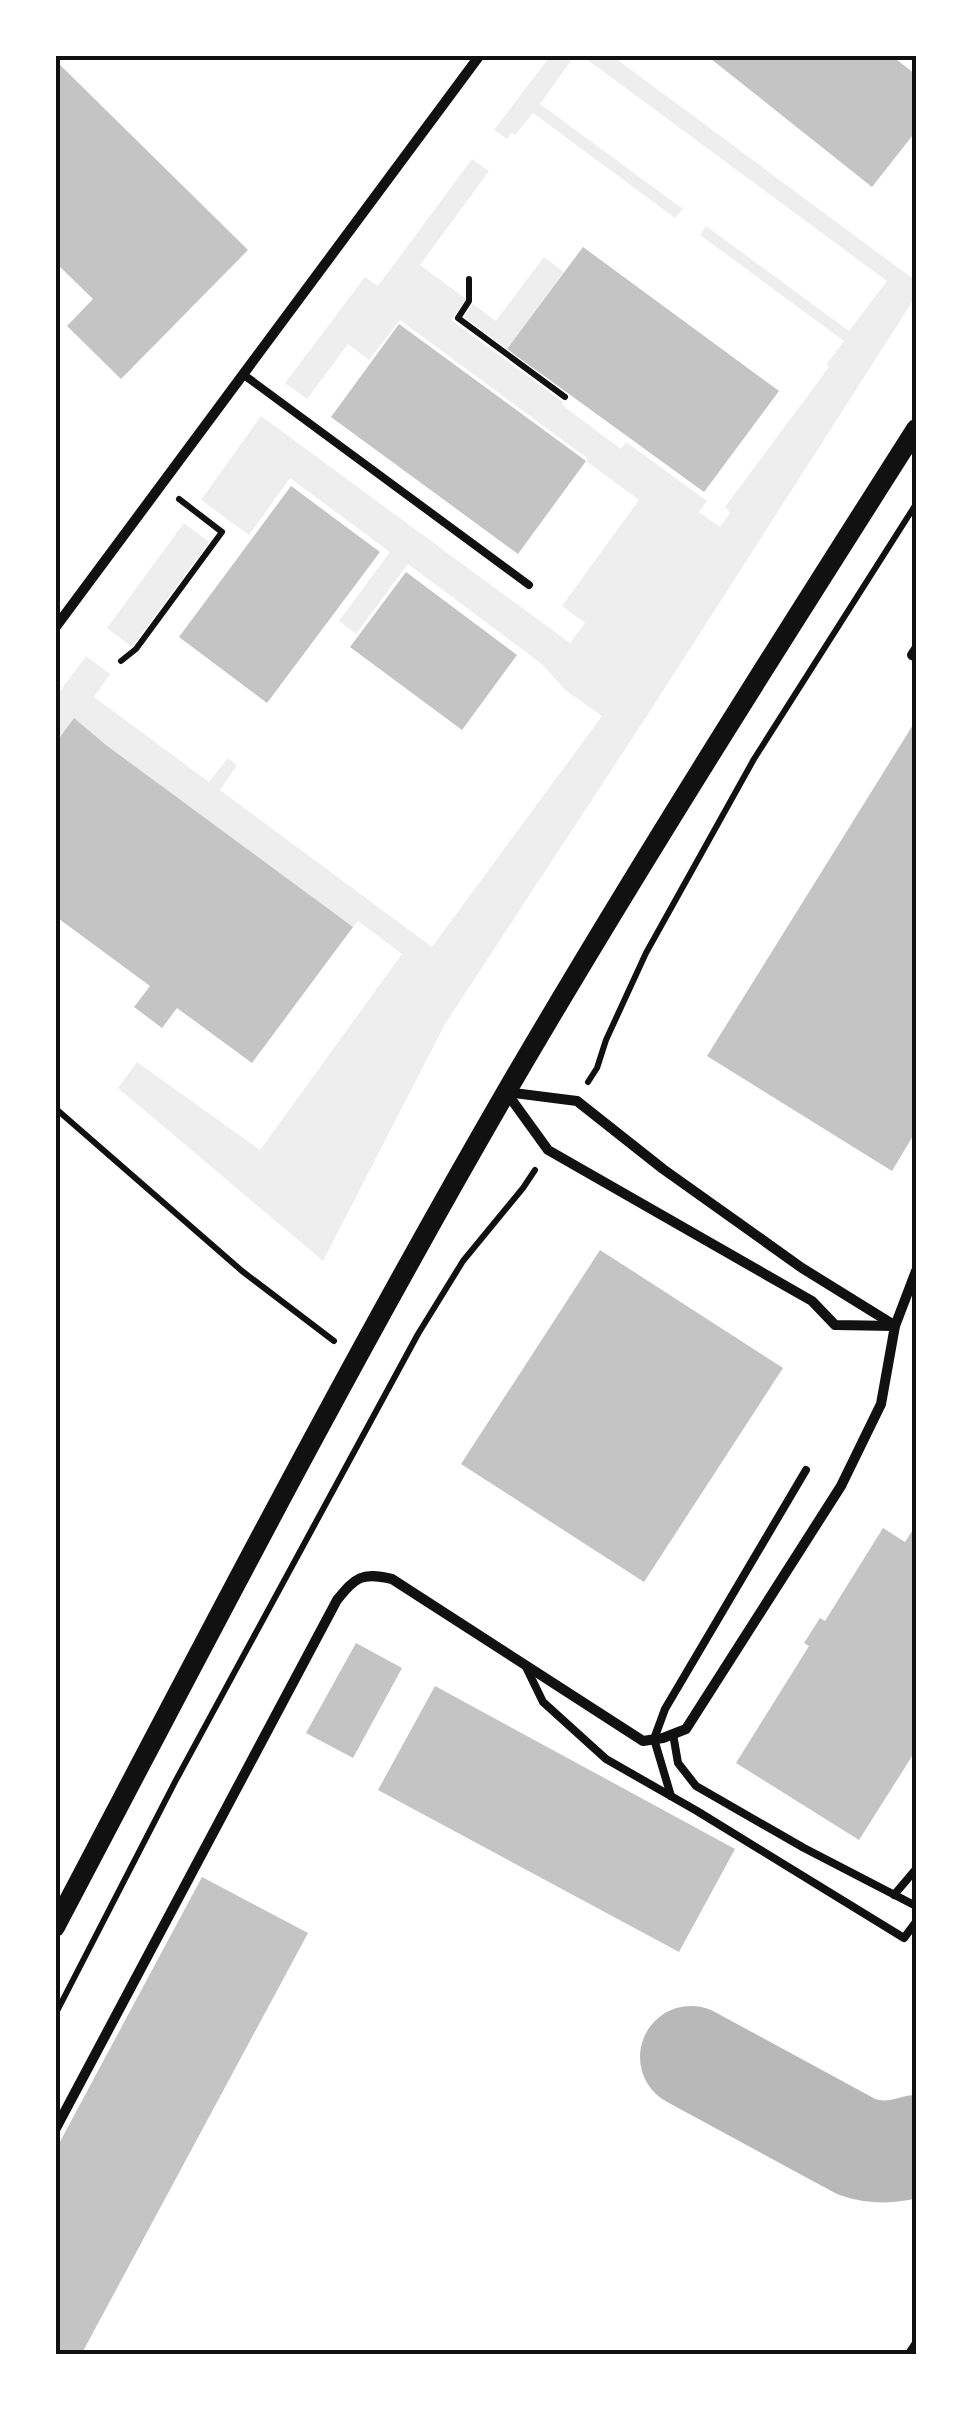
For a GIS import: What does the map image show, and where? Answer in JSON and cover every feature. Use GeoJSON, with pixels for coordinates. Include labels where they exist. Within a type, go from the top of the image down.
{"type":"FeatureCollection","features":[{"type":"Feature","properties":{"kind":"main road"},"geometry":{"type":"LineString","coordinates":[[55,1927],[356,1357],[506,1092],[708,757],[916,429]]}},
{"type":"Feature","properties":{"kind":"street"},"geometry":{"type":"LineString","coordinates":[[55,628],[480,55]]}},
{"type":"Feature","properties":{"kind":"street"},"geometry":{"type":"LineString","coordinates":[[916,649],[912,655],[916,657]]}},
{"type":"Feature","properties":{"kind":"street"},"geometry":{"type":"LineString","coordinates":[[506,1092],[577,1101],[678,1180],[802,1268],[895,1326]]}},
{"type":"Feature","properties":{"kind":"street"},"geometry":{"type":"LineString","coordinates":[[506,1092],[548,1150],[812,1300],[835,1325],[895,1326]]}},
{"type":"Feature","properties":{"kind":"street"},"geometry":{"type":"LineString","coordinates":[[55,2130],[327,1618],[354,1580],[371,1574],[392,1579],[643,1741],[686,1729],[841,1486],[882,1404],[895,1326],[916,1271]]}},
{"type":"Feature","properties":{"kind":"lane"},"geometry":{"type":"LineString","coordinates":[[244,375],[529,584]]}},
{"type":"Feature","properties":{"kind":"lane"},"geometry":{"type":"LineString","coordinates":[[671,1796],[654,1740],[665,1709],[806,1470]]}},
{"type":"Feature","properties":{"kind":"lane"},"geometry":{"type":"LineString","coordinates":[[525,1664],[543,1702],[606,1759],[904,1938],[916,1922]]}},
{"type":"Feature","properties":{"kind":"lane"},"geometry":{"type":"LineString","coordinates":[[673,1734],[678,1763],[696,1786],[916,1906]]}},
{"type":"Feature","properties":{"kind":"lane"},"geometry":{"type":"LineString","coordinates":[[894,1895],[916,1869]]}},
{"type":"Feature","properties":{"kind":"lane"},"geometry":{"type":"LineString","coordinates":[[908,2355],[916,2343]]}},
{"type":"Feature","properties":{"kind":"path"},"geometry":{"type":"LineString","coordinates":[[469,279],[469,302],[458,318],[565,397]]}},
{"type":"Feature","properties":{"kind":"path"},"geometry":{"type":"LineString","coordinates":[[577,1101],[596,1068],[646,953],[754,759],[916,504]]}},
{"type":"Feature","properties":{"kind":"path"},"geometry":{"type":"LineString","coordinates":[[121,661],[136,649],[222,532],[204,518]]}},
{"type":"Feature","properties":{"kind":"path"},"geometry":{"type":"LineString","coordinates":[[55,1108],[242,1271],[356,1357]]}},
{"type":"Feature","properties":{"kind":"path"},"geometry":{"type":"LineString","coordinates":[[55,2015],[176,1780],[418,1334],[463,1261],[523,1188],[548,1150]]}},
{"type":"Feature","properties":{"kind":"shaded area"},"geometry":{"type":"Polygon","coordinates":[[[551,55],[575,55],[540,104],[683,209],[675,218],[533,113],[507,139],[494,130],[551,55]]]}},
{"type":"Feature","properties":{"kind":"shaded area"},"geometry":{"type":"Polygon","coordinates":[[[581,55],[611,55],[916,281],[916,296],[445,1024],[323,1261],[118,1088],[137,1062],[260,1150],[402,954],[358,921],[353,927],[75,719],[55,744],[55,698],[86,656],[110,674],[94,697],[209,782],[228,758],[237,765],[220,790],[432,947],[602,716],[565,690],[543,665],[408,564],[356,634],[339,621],[390,552],[290,478],[249,535],[201,500],[261,416],[570,643],[585,623],[562,606],[639,500],[400,320],[369,360],[348,344],[307,399],[285,383],[365,277],[378,286],[472,159],[489,171],[420,265],[466,299],[451,320],[621,449],[626,442],[707,501],[699,512],[720,527],[730,513],[725,507],[844,341],[700,235],[706,226],[849,331],[887,281],[581,55]]]}},
{"type":"Feature","properties":{"kind":"shaded area"},"geometry":{"type":"Polygon","coordinates":[[[544,257],[564,272],[507,349],[464,317],[473,304],[496,321],[544,257]]]}},
{"type":"Feature","properties":{"kind":"shaded area"},"geometry":{"type":"Polygon","coordinates":[[[184,523],[209,542],[132,647],[107,628],[184,523]]]}},
{"type":"Feature","properties":{"kind":"building"},"geometry":{"type":"Polygon","coordinates":[[[706,55],[891,55],[916,75],[916,131],[872,187],[706,55]]]}},
{"type":"Feature","properties":{"kind":"building"},"geometry":{"type":"Polygon","coordinates":[[[55,60],[248,250],[121,379],[67,326],[93,299],[55,262],[55,60]]]}},
{"type":"Feature","properties":{"kind":"building"},"geometry":{"type":"Polygon","coordinates":[[[583,247],[779,391],[704,492],[507,349],[583,247]]]}},
{"type":"Feature","properties":{"kind":"building"},"geometry":{"type":"Polygon","coordinates":[[[399,324],[586,461],[518,554],[331,417],[399,324]]]}},
{"type":"Feature","properties":{"kind":"building"},"geometry":{"type":"Polygon","coordinates":[[[291,486],[380,552],[267,703],[179,637],[291,486]]]}},
{"type":"Feature","properties":{"kind":"building"},"geometry":{"type":"Polygon","coordinates":[[[406,572],[517,655],[462,730],[350,647],[406,572]]]}},
{"type":"Feature","properties":{"kind":"building"},"geometry":{"type":"Polygon","coordinates":[[[74,718],[353,927],[252,1063],[177,1008],[162,1028],[134,1007],[150,986],[55,916],[55,744],[74,718]]]}},
{"type":"Feature","properties":{"kind":"building"},"geometry":{"type":"Polygon","coordinates":[[[916,720],[916,1131],[892,1171],[707,1056],[916,720]]]}},
{"type":"Feature","properties":{"kind":"building"},"geometry":{"type":"Polygon","coordinates":[[[600,1250],[783,1368],[644,1582],[461,1464],[600,1250]]]}},
{"type":"Feature","properties":{"kind":"building"},"geometry":{"type":"Polygon","coordinates":[[[916,1525],[916,1750],[859,1840],[736,1763],[809,1646],[804,1643],[820,1618],[825,1621],[883,1528],[905,1542],[916,1525]]]}},
{"type":"Feature","properties":{"kind":"building"},"geometry":{"type":"Polygon","coordinates":[[[356,1643],[402,1668],[353,1758],[306,1733],[356,1643]]]}},
{"type":"Feature","properties":{"kind":"building"},"geometry":{"type":"Polygon","coordinates":[[[435,1686],[735,1849],[679,1952],[378,1790],[435,1686]]]}},
{"type":"Feature","properties":{"kind":"building"},"geometry":{"type":"Polygon","coordinates":[[[202,1877],[308,1933],[81,2355],[55,2355],[55,2151],[202,1877]]]}},
{"type":"Feature","properties":{"kind":"taxiway"},"geometry":{"type":"LineString","coordinates":[[691,2057],[857,2147],[886,2151],[916,2146]]}}]}
